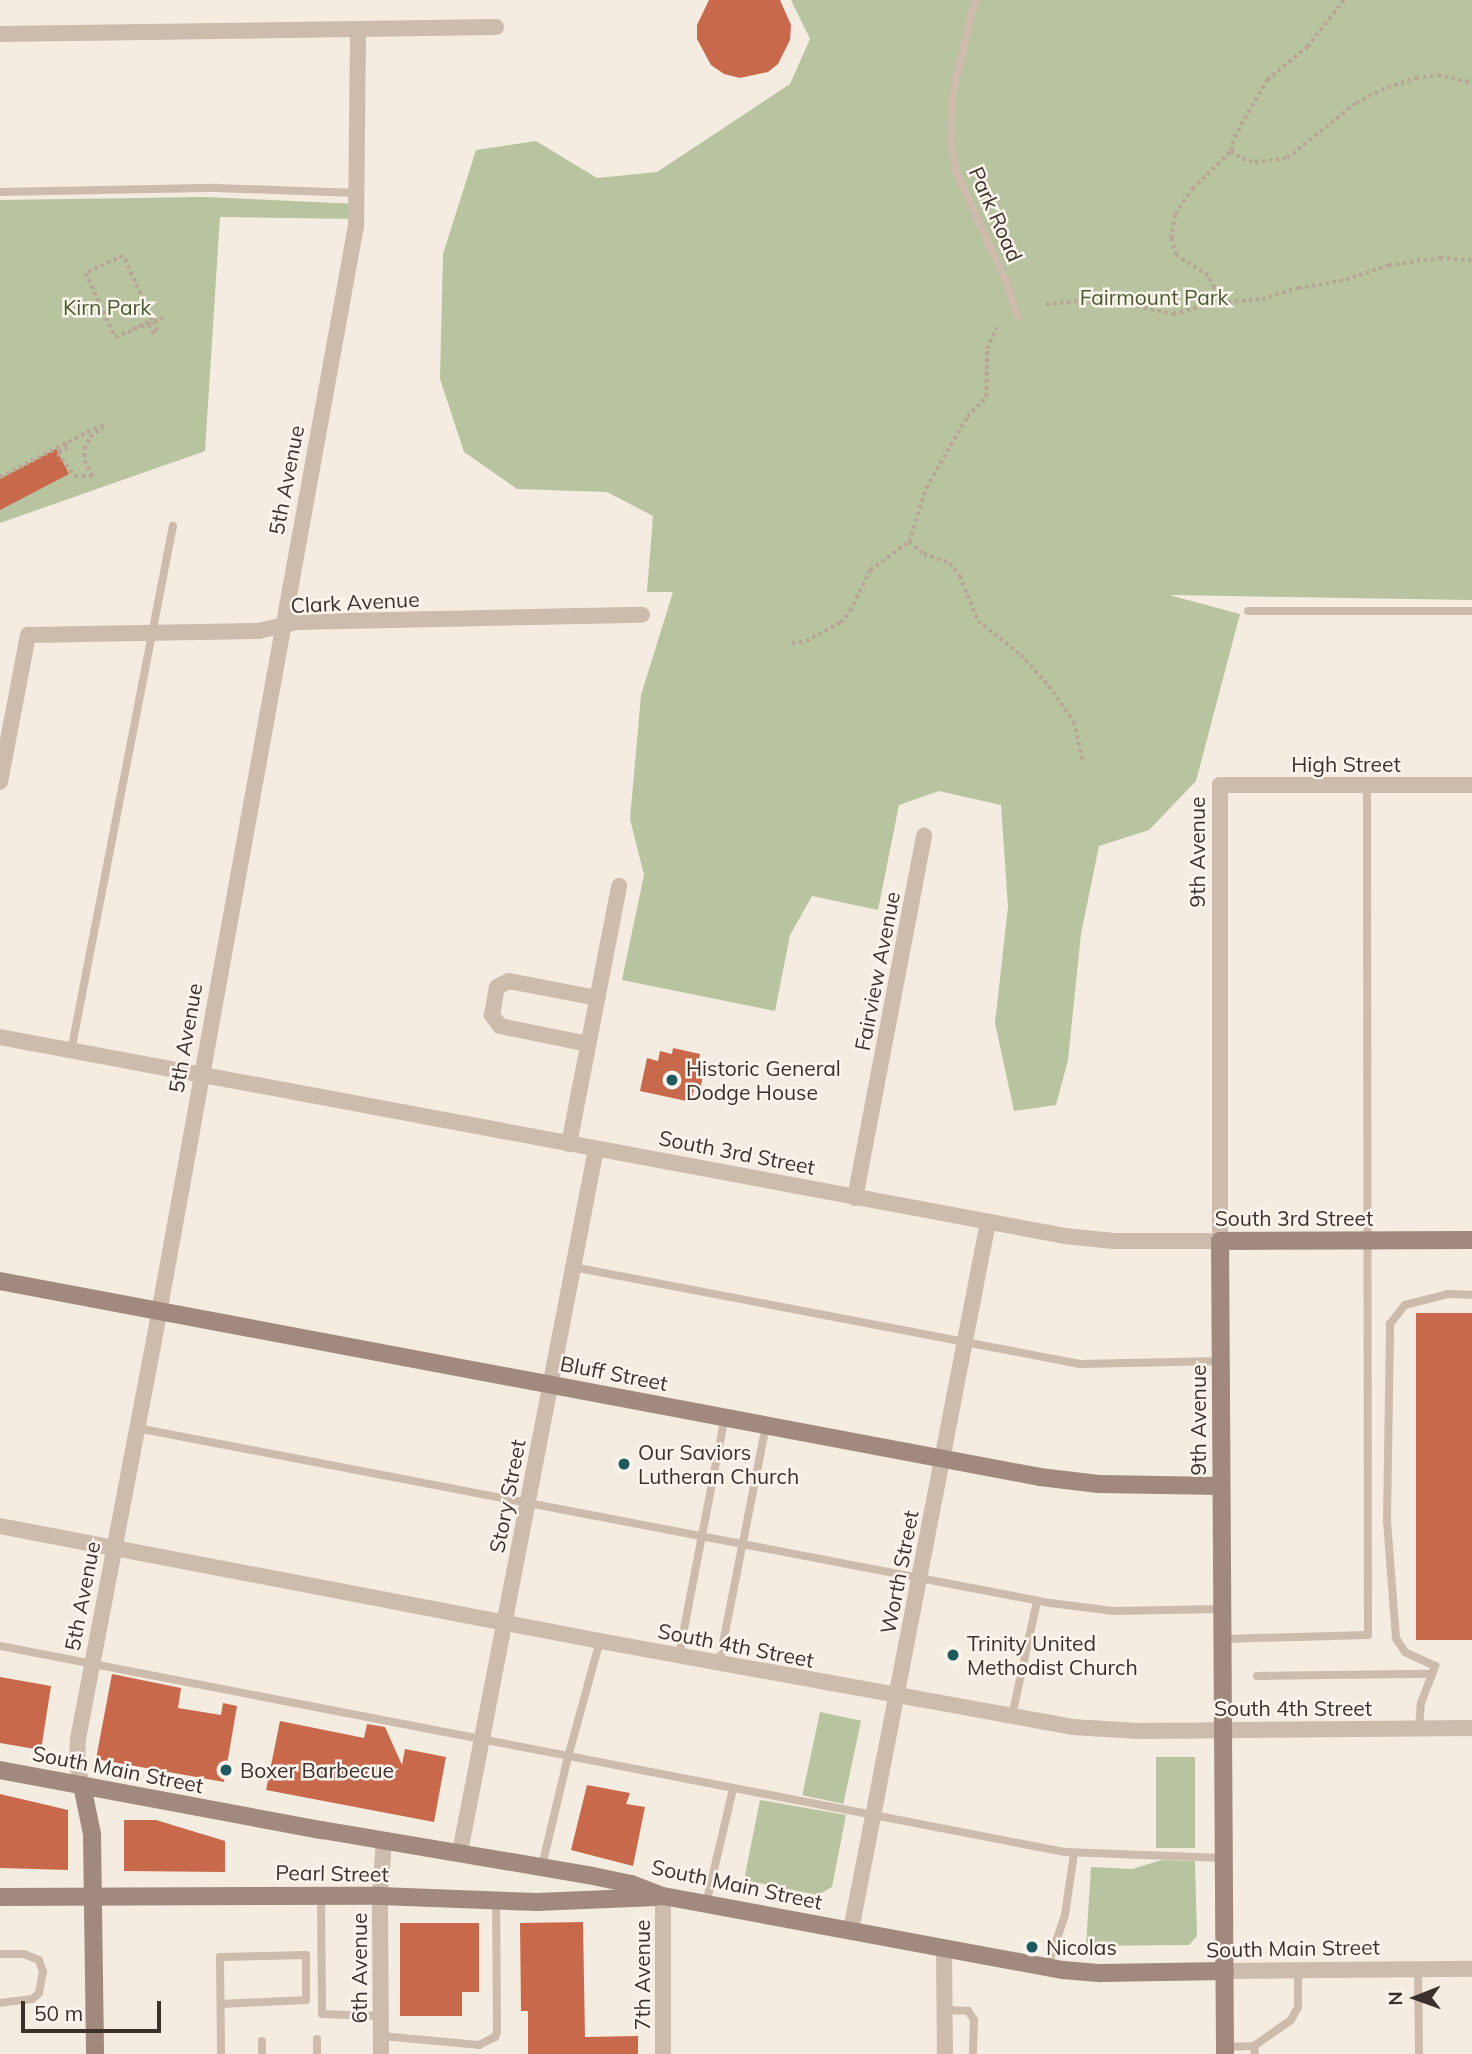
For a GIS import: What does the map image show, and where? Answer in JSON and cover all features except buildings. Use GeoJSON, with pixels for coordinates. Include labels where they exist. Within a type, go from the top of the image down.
{"type":"FeatureCollection","features":[{"type":"Feature","properties":{"kind":"main road","name":"South 3rd Street"},"geometry":{"type":"LineString","coordinates":[[1220,1241],[1472,1240]]}},
{"type":"Feature","properties":{"kind":"main road","name":"9th Avenue"},"geometry":{"type":"LineString","coordinates":[[1220,1241],[1225,2051]]}},
{"type":"Feature","properties":{"kind":"main road","name":"Bluff Street"},"geometry":{"type":"LineString","coordinates":[[0,1281],[725,1418],[1087,1483],[1221,1486]]}},
{"type":"Feature","properties":{"kind":"main road","name":"South Main Street"},"geometry":{"type":"LineString","coordinates":[[0,1770],[542,1866],[631,1884],[663,1896],[1047,1968],[1101,1973],[1225,1972]]}},
{"type":"Feature","properties":{"kind":"main road","name":"5th Avenue"},"geometry":{"type":"LineString","coordinates":[[82,1785],[92,1835],[95,2054]]}},
{"type":"Feature","properties":{"kind":"main road","name":"Pearl Street"},"geometry":{"type":"LineString","coordinates":[[0,1897],[380,1896],[589,1901],[663,1896]]}},
{"type":"Feature","properties":{"kind":"street"},"geometry":{"type":"LineString","coordinates":[[0,34],[496,27]]}},
{"type":"Feature","properties":{"kind":"street","name":"5th Avenue"},"geometry":{"type":"LineString","coordinates":[[82,1785],[77,1765],[78,1739],[348,275],[359,193],[358,31]]}},
{"type":"Feature","properties":{"kind":"street","name":"Clark Avenue"},"geometry":{"type":"LineString","coordinates":[[0,782],[28,635],[258,631],[296,622],[642,615]]}},
{"type":"Feature","properties":{"kind":"street","name":"High Street"},"geometry":{"type":"LineString","coordinates":[[1220,785],[1472,785]]}},
{"type":"Feature","properties":{"kind":"street","name":"9th Avenue"},"geometry":{"type":"LineString","coordinates":[[1220,785],[1220,1241]]}},
{"type":"Feature","properties":{"kind":"street","name":"Fairview Avenue"},"geometry":{"type":"LineString","coordinates":[[855,1198],[924,835]]}},
{"type":"Feature","properties":{"kind":"street"},"geometry":{"type":"LineString","coordinates":[[569,1144],[619,886]]}},
{"type":"Feature","properties":{"kind":"street"},"geometry":{"type":"LineString","coordinates":[[588,1044],[500,1026],[492,1015],[497,987],[509,981],[597,998]]}},
{"type":"Feature","properties":{"kind":"street","name":"South 3rd Street"},"geometry":{"type":"LineString","coordinates":[[0,1037],[1065,1237],[1114,1241],[1220,1241]]}},
{"type":"Feature","properties":{"kind":"street","name":"Story Street"},"geometry":{"type":"LineString","coordinates":[[460,1852],[596,1149]]}},
{"type":"Feature","properties":{"kind":"street","name":"Worth Street"},"geometry":{"type":"LineString","coordinates":[[851,1930],[988,1222]]}},
{"type":"Feature","properties":{"kind":"street","name":"South 4th Street"},"geometry":{"type":"LineString","coordinates":[[0,1526],[896,1696],[1107,1730],[1472,1728]]}},
{"type":"Feature","properties":{"kind":"street","name":"6th Avenue"},"geometry":{"type":"LineString","coordinates":[[381,2054],[380,1896],[384,1840]]}},
{"type":"Feature","properties":{"kind":"street","name":"7th Avenue"},"geometry":{"type":"LineString","coordinates":[[663,1896],[663,2054]]}},
{"type":"Feature","properties":{"kind":"street"},"geometry":{"type":"LineString","coordinates":[[944,1948],[945,2054]]}},
{"type":"Feature","properties":{"kind":"street","name":"South Main Street"},"geometry":{"type":"LineString","coordinates":[[1225,1972],[1472,1969]]}},
{"type":"Feature","properties":{"kind":"lane","name":"Park Road"},"geometry":{"type":"LineString","coordinates":[[975,0],[952,96],[951,144],[957,174],[998,261],[1018,317]]}},
{"type":"Feature","properties":{"kind":"lane"},"geometry":{"type":"LineString","coordinates":[[0,192],[216,188],[359,193]]}},
{"type":"Feature","properties":{"kind":"lane"},"geometry":{"type":"LineString","coordinates":[[71,1051],[173,526]]}},
{"type":"Feature","properties":{"kind":"lane"},"geometry":{"type":"LineString","coordinates":[[1248,611],[1472,611]]}},
{"type":"Feature","properties":{"kind":"lane"},"geometry":{"type":"LineString","coordinates":[[1222,1639],[1368,1636],[1367,785]]}},
{"type":"Feature","properties":{"kind":"lane"},"geometry":{"type":"LineString","coordinates":[[573,1267],[1080,1364],[1221,1361]]}},
{"type":"Feature","properties":{"kind":"lane"},"geometry":{"type":"LineString","coordinates":[[1419,1729],[1421,1703],[1435,1666],[1405,1652],[1396,1638],[1387,1521],[1390,1324],[1405,1305],[1448,1294],[1472,1294]]}},
{"type":"Feature","properties":{"kind":"lane"},"geometry":{"type":"LineString","coordinates":[[679,1656],[725,1418]]}},
{"type":"Feature","properties":{"kind":"lane"},"geometry":{"type":"LineString","coordinates":[[719,1663],[766,1425]]}},
{"type":"Feature","properties":{"kind":"lane"},"geometry":{"type":"LineString","coordinates":[[137,1427],[1037,1601],[1113,1611],[1222,1609]]}},
{"type":"Feature","properties":{"kind":"lane"},"geometry":{"type":"LineString","coordinates":[[1012,1716],[1037,1601]]}},
{"type":"Feature","properties":{"kind":"lane"},"geometry":{"type":"LineString","coordinates":[[542,1866],[600,1641]]}},
{"type":"Feature","properties":{"kind":"lane"},"geometry":{"type":"LineString","coordinates":[[0,1646],[481,1741],[1074,1853],[1224,1858]]}},
{"type":"Feature","properties":{"kind":"lane"},"geometry":{"type":"LineString","coordinates":[[1257,1676],[1432,1674]]}},
{"type":"Feature","properties":{"kind":"lane"},"geometry":{"type":"LineString","coordinates":[[706,1904],[733,1789]]}},
{"type":"Feature","properties":{"kind":"lane"},"geometry":{"type":"LineString","coordinates":[[1047,1968],[1065,1915],[1074,1853]]}},
{"type":"Feature","properties":{"kind":"lane"},"geometry":{"type":"LineString","coordinates":[[321,1896],[322,2014],[381,2015]]}},
{"type":"Feature","properties":{"kind":"lane"},"geometry":{"type":"LineString","coordinates":[[381,2036],[479,2045],[495,2037],[498,2032],[496,1900]]}},
{"type":"Feature","properties":{"kind":"lane"},"geometry":{"type":"LineString","coordinates":[[0,1954],[24,1954],[39,1960],[43,1972],[39,1993],[32,1999],[0,2003]]}},
{"type":"Feature","properties":{"kind":"lane"},"geometry":{"type":"LineString","coordinates":[[221,2004],[306,2000],[306,1955],[220,1957],[221,2054]]}},
{"type":"Feature","properties":{"kind":"lane"},"geometry":{"type":"LineString","coordinates":[[1418,1969],[1419,2054]]}},
{"type":"Feature","properties":{"kind":"lane"},"geometry":{"type":"LineString","coordinates":[[1225,2051],[1254,2050],[1291,2020],[1298,2007],[1298,1971]]}},
{"type":"Feature","properties":{"kind":"lane"},"geometry":{"type":"LineString","coordinates":[[945,2010],[968,2011],[974,2020],[973,2054]]}},
{"type":"Feature","properties":{"kind":"lane"},"geometry":{"type":"LineString","coordinates":[[317,2039],[317,2054]]}},
{"type":"Feature","properties":{"kind":"lane"},"geometry":{"type":"LineString","coordinates":[[262,2041],[262,2054]]}},
{"type":"Feature","properties":{"kind":"path"},"geometry":{"type":"LineString","coordinates":[[1214,303],[1214,288],[1208,276],[1176,255],[1171,239],[1175,214],[1192,189],[1231,151],[1234,137],[1267,80],[1307,47],[1344,0]]}},
{"type":"Feature","properties":{"kind":"path"},"geometry":{"type":"LineString","coordinates":[[1231,151],[1242,159],[1255,162],[1287,159],[1356,103],[1381,90],[1416,78],[1438,75],[1472,83]]}},
{"type":"Feature","properties":{"kind":"path"},"geometry":{"type":"LineString","coordinates":[[123,256],[152,320],[132,329],[115,337],[86,273],[123,256]]}},
{"type":"Feature","properties":{"kind":"path"},"geometry":{"type":"LineString","coordinates":[[1046,304],[1083,301],[1137,306],[1173,314],[1214,303],[1254,301],[1405,262],[1440,258],[1472,260]]}},
{"type":"Feature","properties":{"kind":"path"},"geometry":{"type":"LineString","coordinates":[[132,329],[133,332],[163,318]]}},
{"type":"Feature","properties":{"kind":"path"},"geometry":{"type":"LineString","coordinates":[[792,643],[806,642],[840,623],[850,611],[870,570],[909,542],[926,488],[960,427],[986,397],[987,349],[996,328]]}},
{"type":"Feature","properties":{"kind":"path"},"geometry":{"type":"LineString","coordinates":[[0,477],[65,443],[101,425],[103,428],[90,437],[84,449],[85,464],[94,473],[75,476],[58,453],[68,448],[65,443]]}},
{"type":"Feature","properties":{"kind":"path"},"geometry":{"type":"LineString","coordinates":[[909,542],[924,554],[950,563],[960,576],[978,621],[1021,655],[1049,687],[1074,722],[1083,761]]}},
{"type":"Feature","properties":{"kind":"green space","name":"Fairmount Park"},"geometry":{"type":"Polygon","coordinates":[[[791,0],[1472,0],[1472,600],[1169,595],[1240,614],[1196,781],[1149,830],[1099,846],[1081,934],[1068,1060],[1056,1105],[1014,1111],[995,1023],[1008,907],[1001,805],[939,791],[899,805],[878,910],[812,896],[790,935],[775,1011],[622,980],[644,875],[630,819],[641,695],[673,592],[647,592],[653,516],[607,492],[517,489],[464,452],[440,379],[443,254],[476,150],[536,141],[597,178],[657,172],[790,84],[810,39],[791,0]]]}},
{"type":"Feature","properties":{"kind":"green space","name":"Kirn Park"},"geometry":{"type":"Polygon","coordinates":[[[205,197],[358,204],[357,219],[220,217],[205,451],[0,523],[0,200],[205,197]]]}},
{"type":"Feature","properties":{"kind":"green space"},"geometry":{"type":"Polygon","coordinates":[[[820,1712],[861,1721],[843,1804],[802,1795],[820,1712]]]}},
{"type":"Feature","properties":{"kind":"green space"},"geometry":{"type":"Polygon","coordinates":[[[1156,1757],[1195,1757],[1195,1848],[1156,1848],[1156,1757]]]}},
{"type":"Feature","properties":{"kind":"green space"},"geometry":{"type":"Polygon","coordinates":[[[760,1800],[846,1815],[832,1887],[818,1895],[744,1880],[760,1800]]]}},
{"type":"Feature","properties":{"kind":"green space"},"geometry":{"type":"Polygon","coordinates":[[[1162,1860],[1195,1861],[1197,1936],[1189,1945],[1086,1946],[1091,1867],[1132,1869],[1162,1860]]]}},
{"type":"Feature","properties":{"kind":"place","name":"Historic General Dodge House"},"geometry":{"type":"Point","coordinates":[672,1080]}},
{"type":"Feature","properties":{"kind":"place","name":"Our Saviors Lutheran Church"},"geometry":{"type":"Point","coordinates":[624,1464]}},
{"type":"Feature","properties":{"kind":"place","name":"Trinity United Methodist Church"},"geometry":{"type":"Point","coordinates":[953,1655]}},
{"type":"Feature","properties":{"kind":"place","name":"Boxer Barbecue"},"geometry":{"type":"Point","coordinates":[226,1770]}},
{"type":"Feature","properties":{"kind":"place","name":"Nicolas"},"geometry":{"type":"Point","coordinates":[1032,1947]}}]}
